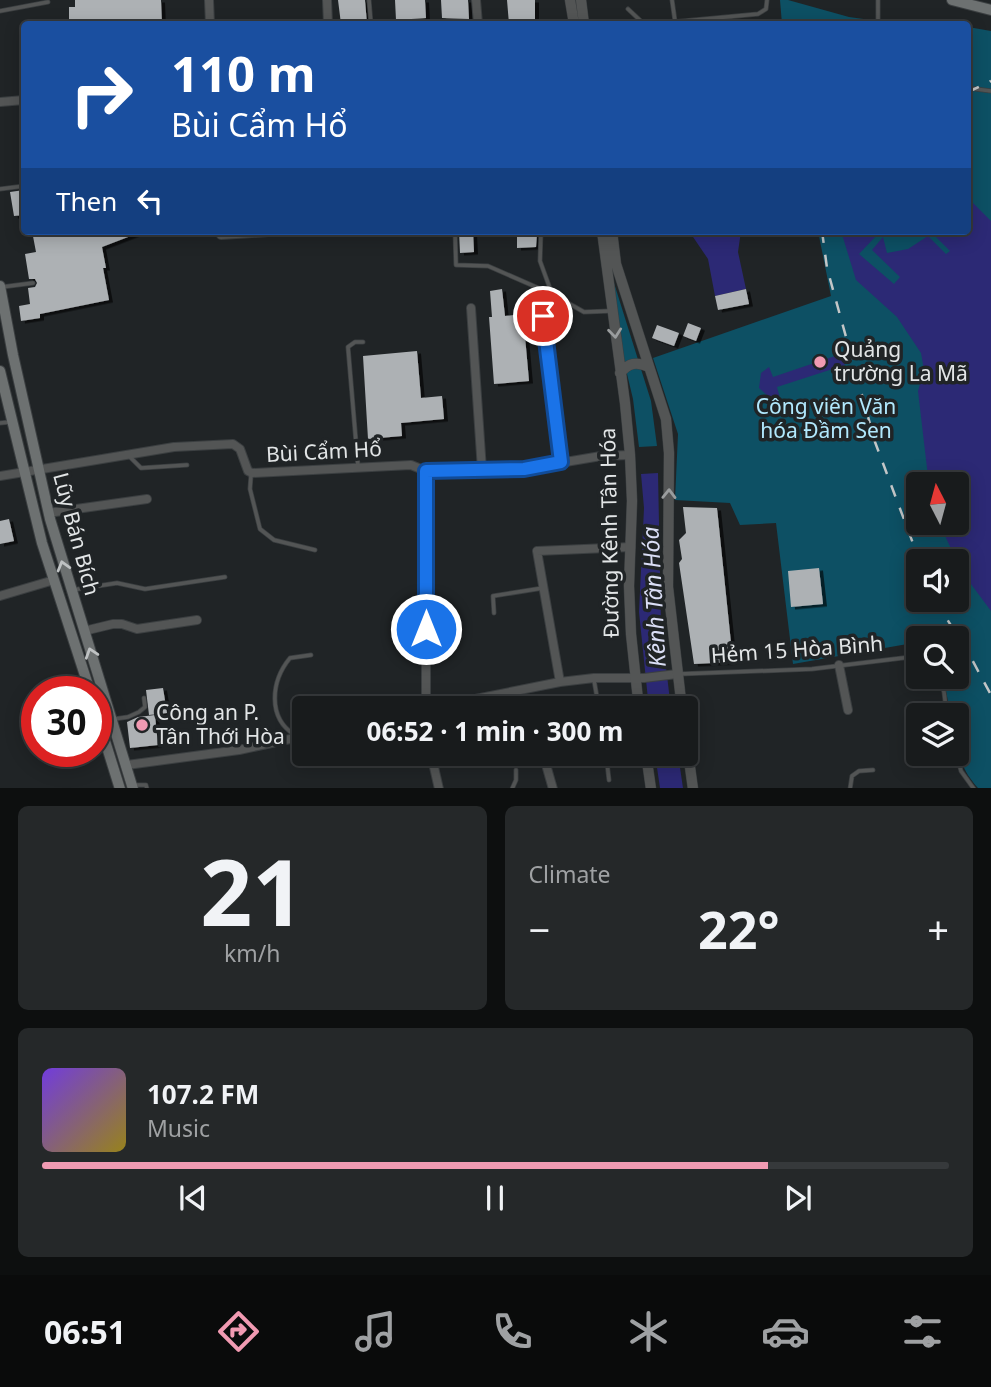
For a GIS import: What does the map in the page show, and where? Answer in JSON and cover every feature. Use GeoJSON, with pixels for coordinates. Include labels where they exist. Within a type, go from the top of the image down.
{"type":"FeatureCollection","features":[{"type":"Feature","properties":{"kind":"main road"},"geometry":{"type":"LineString","coordinates":[[952,0],[991,10]]}},
{"type":"Feature","properties":{"kind":"main road","name":"Lũy Bán Bích"},"geometry":{"type":"LineString","coordinates":[[0,287],[48,513],[98,676]]}},
{"type":"Feature","properties":{"kind":"main road","name":"Lũy Bán Bích"},"geometry":{"type":"LineString","coordinates":[[0,371],[6,422],[24,472],[54,580],[85,676]]}},
{"type":"Feature","properties":{"kind":"main road","name":"Lũy Bán Bích"},"geometry":{"type":"LineString","coordinates":[[112,719],[133,787]]}},
{"type":"Feature","properties":{"kind":"main road"},"geometry":{"type":"LineString","coordinates":[[112,763],[120,788]]}},
{"type":"Feature","properties":{"kind":"street"},"geometry":{"type":"LineString","coordinates":[[209,0],[210,21]]}},
{"type":"Feature","properties":{"kind":"street"},"geometry":{"type":"LineString","coordinates":[[327,0],[328,21]]}},
{"type":"Feature","properties":{"kind":"street"},"geometry":{"type":"LineString","coordinates":[[476,0],[478,21]]}},
{"type":"Feature","properties":{"kind":"street"},"geometry":{"type":"LineString","coordinates":[[570,0],[573,21]]}},
{"type":"Feature","properties":{"kind":"street"},"geometry":{"type":"LineString","coordinates":[[581,0],[584,21]]}},
{"type":"Feature","properties":{"kind":"street"},"geometry":{"type":"LineString","coordinates":[[0,102],[21,100]]}},
{"type":"Feature","properties":{"kind":"street","name":"Đường Kênh Tân Hóa"},"geometry":{"type":"LineString","coordinates":[[602,235],[629,455],[632,501],[631,634],[639,678],[639,696]]}},
{"type":"Feature","properties":{"kind":"street"},"geometry":{"type":"LineString","coordinates":[[612,235],[616,264],[666,419],[669,453],[668,587],[673,675],[679,696]]}},
{"type":"Feature","properties":{"kind":"street"},"geometry":{"type":"LineString","coordinates":[[552,294],[543,316],[561,462]]}},
{"type":"Feature","properties":{"kind":"street"},"geometry":{"type":"LineString","coordinates":[[471,308],[482,470]]}},
{"type":"Feature","properties":{"kind":"street"},"geometry":{"type":"LineString","coordinates":[[620,373],[630,363],[649,366]]}},
{"type":"Feature","properties":{"kind":"street","name":"Bùi Cẩm Hổ"},"geometry":{"type":"LineString","coordinates":[[0,476],[174,447],[233,444],[240,449],[251,473],[411,465],[426,471],[524,469],[601,456],[629,455]]}},
{"type":"Feature","properties":{"kind":"street"},"geometry":{"type":"LineString","coordinates":[[425,696],[426,471]]}},
{"type":"Feature","properties":{"kind":"street"},"geometry":{"type":"LineString","coordinates":[[48,513],[147,499]]}},
{"type":"Feature","properties":{"kind":"street"},"geometry":{"type":"LineString","coordinates":[[560,681],[537,551],[631,547]]}},
{"type":"Feature","properties":{"kind":"street"},"geometry":{"type":"LineString","coordinates":[[0,596],[54,580]]}},
{"type":"Feature","properties":{"kind":"street"},"geometry":{"type":"LineString","coordinates":[[83,631],[113,624],[137,629],[197,620]]}},
{"type":"Feature","properties":{"kind":"street"},"geometry":{"type":"LineString","coordinates":[[839,665],[848,710]]}},
{"type":"Feature","properties":{"kind":"street"},"geometry":{"type":"LineString","coordinates":[[488,696],[560,681],[673,675]]}},
{"type":"Feature","properties":{"kind":"street"},"geometry":{"type":"LineString","coordinates":[[127,765],[239,750],[292,739]]}},
{"type":"Feature","properties":{"kind":"street"},"geometry":{"type":"LineString","coordinates":[[434,766],[439,788]]}},
{"type":"Feature","properties":{"kind":"street"},"geometry":{"type":"LineString","coordinates":[[546,766],[553,788]]}},
{"type":"Feature","properties":{"kind":"street"},"geometry":{"type":"LineString","coordinates":[[648,766],[651,788]]}},
{"type":"Feature","properties":{"kind":"street"},"geometry":{"type":"LineString","coordinates":[[690,766],[693,788]]}},
{"type":"Feature","properties":{"kind":"lane"},"geometry":{"type":"LineString","coordinates":[[369,0],[371,21]]}},
{"type":"Feature","properties":{"kind":"lane"},"geometry":{"type":"LineString","coordinates":[[672,0],[675,21],[758,14],[766,9],[767,0]]}},
{"type":"Feature","properties":{"kind":"lane"},"geometry":{"type":"LineString","coordinates":[[878,0],[878,21]]}},
{"type":"Feature","properties":{"kind":"lane"},"geometry":{"type":"LineString","coordinates":[[0,11],[48,2]]}},
{"type":"Feature","properties":{"kind":"lane"},"geometry":{"type":"LineString","coordinates":[[628,9],[641,21]]}},
{"type":"Feature","properties":{"kind":"lane"},"geometry":{"type":"LineString","coordinates":[[971,88],[991,90]]}},
{"type":"Feature","properties":{"kind":"lane"},"geometry":{"type":"LineString","coordinates":[[0,189],[21,186]]}},
{"type":"Feature","properties":{"kind":"lane"},"geometry":{"type":"LineString","coordinates":[[455,235],[456,265],[488,266],[552,294],[584,312],[612,311]]}},
{"type":"Feature","properties":{"kind":"lane"},"geometry":{"type":"LineString","coordinates":[[541,235],[540,261],[552,294]]}},
{"type":"Feature","properties":{"kind":"lane"},"geometry":{"type":"LineString","coordinates":[[0,287],[33,283]]}},
{"type":"Feature","properties":{"kind":"lane"},"geometry":{"type":"LineString","coordinates":[[358,468],[348,348],[355,342],[363,342]]}},
{"type":"Feature","properties":{"kind":"lane"},"geometry":{"type":"LineString","coordinates":[[128,454],[141,468],[187,465]]}},
{"type":"Feature","properties":{"kind":"lane"},"geometry":{"type":"LineString","coordinates":[[251,473],[250,489],[260,529],[274,540],[314,550]]}},
{"type":"Feature","properties":{"kind":"lane"},"geometry":{"type":"LineString","coordinates":[[70,590],[117,583],[145,589],[225,577]]}},
{"type":"Feature","properties":{"kind":"lane"},"geometry":{"type":"LineString","coordinates":[[494,613],[493,596],[543,588]]}},
{"type":"Feature","properties":{"kind":"lane"},"geometry":{"type":"LineString","coordinates":[[292,733],[278,719],[275,698],[278,678],[290,658],[311,655]]}},
{"type":"Feature","properties":{"kind":"lane","name":"Hẻm 15 Hòa Bình"},"geometry":{"type":"LineString","coordinates":[[673,675],[813,669],[906,657]]}},
{"type":"Feature","properties":{"kind":"lane"},"geometry":{"type":"LineString","coordinates":[[594,678],[597,696]]}},
{"type":"Feature","properties":{"kind":"lane"},"geometry":{"type":"LineString","coordinates":[[112,719],[139,712],[145,707],[144,698]]}},
{"type":"Feature","properties":{"kind":"lane"},"geometry":{"type":"LineString","coordinates":[[608,766],[610,780]]}},
{"type":"Feature","properties":{"kind":"lane"},"geometry":{"type":"LineString","coordinates":[[960,766],[973,788]]}},
{"type":"Feature","properties":{"kind":"lane"},"geometry":{"type":"LineString","coordinates":[[512,788],[516,770]]}},
{"type":"Feature","properties":{"kind":"lane"},"geometry":{"type":"LineString","coordinates":[[850,788],[852,776],[859,771],[873,770]]}},
{"type":"Feature","properties":{"kind":"green space"},"geometry":{"type":"Polygon","coordinates":[[[780,0],[849,17],[878,21],[782,21],[780,0]]]}},
{"type":"Feature","properties":{"kind":"green space"},"geometry":{"type":"Polygon","coordinates":[[[904,19],[922,21],[878,21],[904,19]]]}},
{"type":"Feature","properties":{"kind":"green space","name":"Công viên Văn hóa Đầm Sen"},"geometry":{"type":"Polygon","coordinates":[[[971,28],[991,31],[991,788],[978,788],[964,766],[969,766],[969,703],[948,703],[945,689],[969,689],[969,626],[906,626],[906,644],[793,664],[776,523],[740,525],[730,503],[675,500],[678,434],[653,358],[831,296],[819,235],[971,235],[971,28]]]}},
{"type":"Feature","properties":{"kind":"green space"},"geometry":{"type":"Polygon","coordinates":[[[614,283],[651,401],[657,446],[639,447],[633,399],[612,311],[614,283]]]}},
{"type":"Feature","properties":{"kind":"water"},"geometry":{"type":"Polygon","coordinates":[[[971,201],[991,221],[991,611],[969,581],[969,549],[951,549],[945,536],[970,536],[970,472],[927,472],[918,391],[924,370],[921,353],[897,317],[856,280],[842,235],[877,235],[859,254],[894,284],[900,277],[872,250],[883,237],[887,253],[908,249],[928,236],[946,254],[950,251],[934,235],[971,235],[971,201]]]}},
{"type":"Feature","properties":{"kind":"water"},"geometry":{"type":"Polygon","coordinates":[[[692,235],[740,235],[738,252],[746,289],[715,296],[708,259],[692,235]]]}},
{"type":"Feature","properties":{"kind":"water"},"geometry":{"type":"Polygon","coordinates":[[[841,354],[845,365],[777,387],[780,398],[770,398],[759,388],[761,373],[769,367],[773,377],[841,354]]]}},
{"type":"Feature","properties":{"kind":"water","name":"Kênh Tân Hóa"},"geometry":{"type":"Polygon","coordinates":[[[658,473],[661,625],[669,696],[648,696],[639,612],[644,508],[641,474],[658,473]]]}},
{"type":"Feature","properties":{"kind":"water"},"geometry":{"type":"Polygon","coordinates":[[[657,766],[680,766],[683,788],[660,788],[657,766]]]}},
{"type":"Feature","properties":{"kind":"building"},"geometry":{"type":"Polygon","coordinates":[[[75,0],[161,0],[162,21],[69,21],[69,7],[75,7],[75,0]]]}},
{"type":"Feature","properties":{"kind":"building"},"geometry":{"type":"Polygon","coordinates":[[[338,0],[365,0],[367,21],[341,21],[338,0]]]}},
{"type":"Feature","properties":{"kind":"building"},"geometry":{"type":"Polygon","coordinates":[[[395,0],[425,0],[426,18],[396,20],[395,0]]]}},
{"type":"Feature","properties":{"kind":"building"},"geometry":{"type":"Polygon","coordinates":[[[441,0],[468,0],[469,19],[442,18],[441,0]]]}},
{"type":"Feature","properties":{"kind":"building"},"geometry":{"type":"Polygon","coordinates":[[[507,0],[535,0],[535,21],[509,21],[507,0]]]}},
{"type":"Feature","properties":{"kind":"building"},"geometry":{"type":"Polygon","coordinates":[[[21,190],[21,215],[14,216],[10,192],[21,190]]]}},
{"type":"Feature","properties":{"kind":"building"},"geometry":{"type":"Polygon","coordinates":[[[33,235],[133,235],[102,247],[109,300],[40,314],[40,318],[21,321],[19,306],[30,304],[28,288],[35,287],[37,283],[35,279],[29,279],[25,254],[36,252],[33,235]]]}},
{"type":"Feature","properties":{"kind":"building"},"geometry":{"type":"Polygon","coordinates":[[[459,235],[473,235],[474,252],[460,253],[459,235]]]}},
{"type":"Feature","properties":{"kind":"building"},"geometry":{"type":"Polygon","coordinates":[[[517,235],[537,235],[536,247],[517,248],[517,235]]]}},
{"type":"Feature","properties":{"kind":"building"},"geometry":{"type":"Polygon","coordinates":[[[502,289],[505,316],[523,314],[529,381],[494,384],[489,317],[492,317],[490,291],[502,289]]]}},
{"type":"Feature","properties":{"kind":"building"},"geometry":{"type":"Polygon","coordinates":[[[746,289],[749,304],[718,310],[715,296],[746,289]]]}},
{"type":"Feature","properties":{"kind":"building"},"geometry":{"type":"Polygon","coordinates":[[[688,323],[701,328],[696,341],[683,336],[688,323]]]}},
{"type":"Feature","properties":{"kind":"building"},"geometry":{"type":"Polygon","coordinates":[[[657,325],[679,333],[674,346],[652,338],[657,325]]]}},
{"type":"Feature","properties":{"kind":"building"},"geometry":{"type":"Polygon","coordinates":[[[417,351],[421,398],[442,396],[444,419],[401,423],[402,436],[368,439],[363,356],[417,351]]]}},
{"type":"Feature","properties":{"kind":"building"},"geometry":{"type":"Polygon","coordinates":[[[683,507],[717,508],[733,662],[694,664],[679,563],[682,559],[679,540],[686,533],[683,507]]]}},
{"type":"Feature","properties":{"kind":"building"},"geometry":{"type":"Polygon","coordinates":[[[9,519],[14,541],[0,544],[0,521],[9,519]]]}},
{"type":"Feature","properties":{"kind":"building"},"geometry":{"type":"Polygon","coordinates":[[[819,568],[823,604],[791,607],[788,571],[819,568]]]}},
{"type":"Feature","properties":{"kind":"building"},"geometry":{"type":"Polygon","coordinates":[[[163,688],[167,713],[149,715],[146,690],[163,688]]]}},
{"type":"Feature","properties":{"kind":"building"},"geometry":{"type":"Polygon","coordinates":[[[155,715],[158,745],[130,748],[127,722],[138,717],[155,715]]]}},
{"type":"Feature","properties":{"kind":"railway"},"geometry":{"type":"LineString","coordinates":[[971,91],[991,81]]}},
{"type":"Feature","properties":{"kind":"railway"},"geometry":{"type":"LineString","coordinates":[[823,235],[827,268],[875,442],[915,549]]}},
{"type":"Feature","properties":{"kind":"railway"},"geometry":{"type":"LineString","coordinates":[[943,612],[991,695]]}},
{"type":"Feature","properties":{"kind":"place","name":"Quảng trường La Mã"},"geometry":{"type":"Point","coordinates":[820,362]}},
{"type":"Feature","properties":{"kind":"place","name":"Công an P. Tân Thới Hòa"},"geometry":{"type":"Point","coordinates":[142,725]}},
{"type":"Feature","properties":{"kind":"route"},"geometry":{"type":"LineString","coordinates":[[426,629],[426,471],[524,469],[561,462],[543,316]]}}]}
